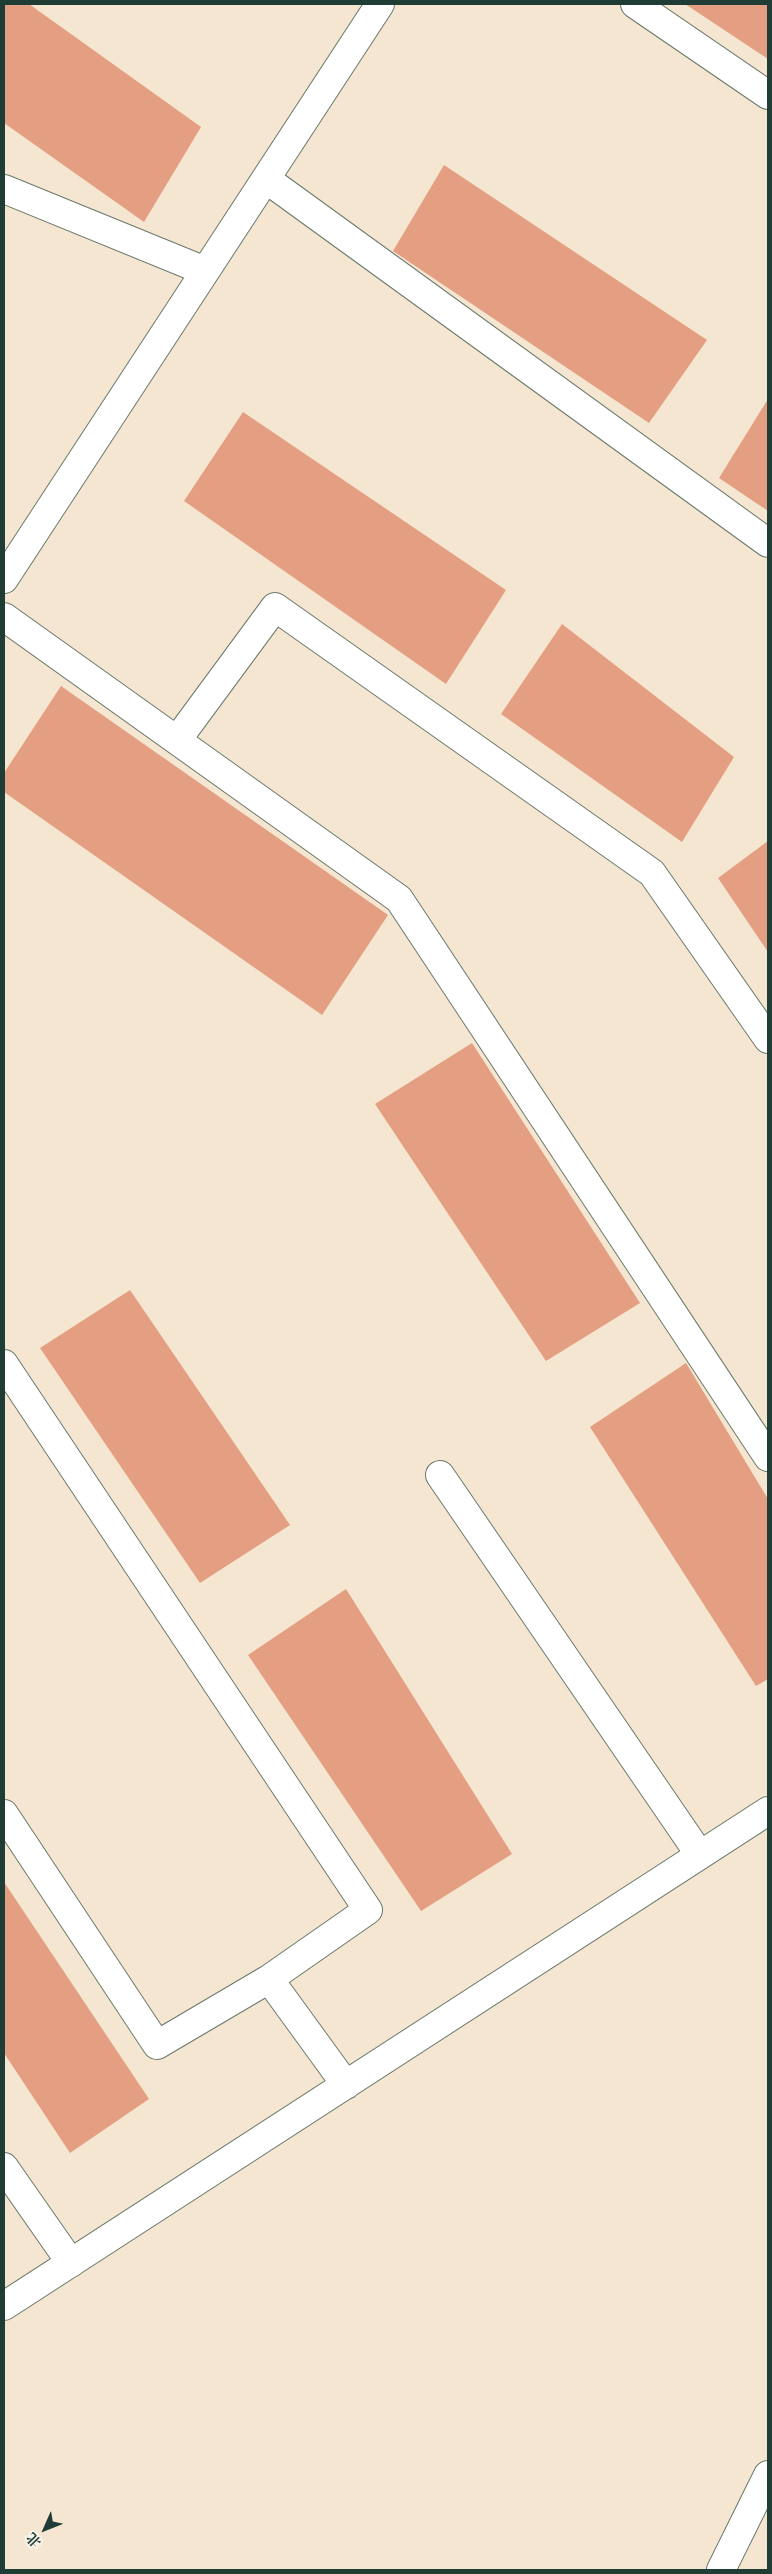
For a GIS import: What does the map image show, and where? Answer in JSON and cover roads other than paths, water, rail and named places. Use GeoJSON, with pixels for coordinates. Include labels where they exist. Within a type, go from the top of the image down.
{"type":"FeatureCollection","features":[{"type":"Feature","properties":{"kind":"street"},"geometry":{"type":"LineString","coordinates":[[4,579],[380,4]]}},
{"type":"Feature","properties":{"kind":"street"},"geometry":{"type":"LineString","coordinates":[[635,4],[768,95]]}},
{"type":"Feature","properties":{"kind":"street"},"geometry":{"type":"LineString","coordinates":[[266,179],[768,543]]}},
{"type":"Feature","properties":{"kind":"street"},"geometry":{"type":"LineString","coordinates":[[4,189],[205,271]]}},
{"type":"Feature","properties":{"kind":"street"},"geometry":{"type":"LineString","coordinates":[[177,740],[275,607],[652,873],[768,1039]]}},
{"type":"Feature","properties":{"kind":"street"},"geometry":{"type":"LineString","coordinates":[[4,617],[399,899],[768,1457]]}},
{"type":"Feature","properties":{"kind":"street"},"geometry":{"type":"LineString","coordinates":[[4,1364],[368,1910],[269,1979],[157,2045],[4,1814]]}},
{"type":"Feature","properties":{"kind":"street"},"geometry":{"type":"LineString","coordinates":[[440,1476],[700,1855]]}},
{"type":"Feature","properties":{"kind":"street"},"geometry":{"type":"LineString","coordinates":[[4,2306],[768,1811]]}},
{"type":"Feature","properties":{"kind":"street"},"geometry":{"type":"LineString","coordinates":[[269,1979],[346,2085]]}},
{"type":"Feature","properties":{"kind":"street"},"geometry":{"type":"LineString","coordinates":[[4,2167],[71,2263]]}},
{"type":"Feature","properties":{"kind":"street"},"geometry":{"type":"LineString","coordinates":[[721,2570],[768,2475]]}}]}
